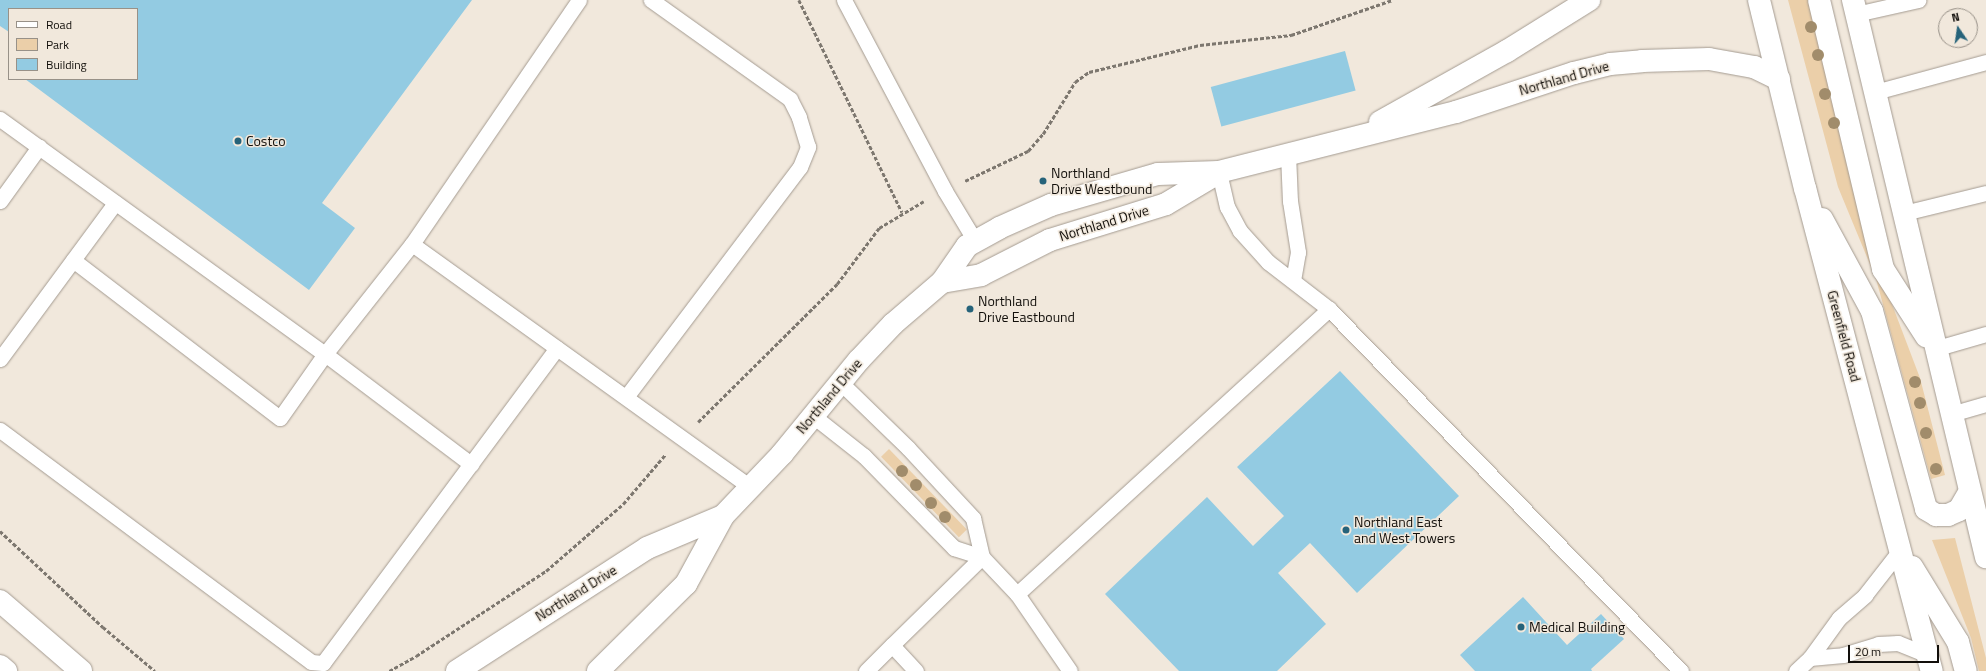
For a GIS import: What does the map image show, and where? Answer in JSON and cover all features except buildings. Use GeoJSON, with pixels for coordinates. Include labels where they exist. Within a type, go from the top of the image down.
{"type":"FeatureCollection","features":[{"type":"Feature","properties":{"kind":"main road","name":"Northland Drive"},"geometry":{"type":"LineString","coordinates":[[1352,138],[1438,91],[1589,0]]}},
{"type":"Feature","properties":{"kind":"main road","name":"Greenfield Road"},"geometry":{"type":"LineString","coordinates":[[1759,0],[1806,188],[1930,663]]}},
{"type":"Feature","properties":{"kind":"main road"},"geometry":{"type":"LineString","coordinates":[[1820,0],[1883,269],[1934,349]]}},
{"type":"Feature","properties":{"kind":"main road"},"geometry":{"type":"LineString","coordinates":[[1855,7],[1904,213],[1934,349],[1986,556]]}},
{"type":"Feature","properties":{"kind":"main road","name":"Northland Drive"},"geometry":{"type":"LineString","coordinates":[[598,671],[686,584],[723,516],[751,488],[840,382],[893,324],[942,282],[967,246],[975,241],[1051,205],[1158,174],[1219,172],[1456,112],[1574,73],[1610,64],[1642,61],[1709,59],[1754,67],[1779,79]]}},
{"type":"Feature","properties":{"kind":"main road","name":"Northland Drive"},"geometry":{"type":"LineString","coordinates":[[942,282],[981,275],[1050,240],[1166,204],[1219,172]]}},
{"type":"Feature","properties":{"kind":"main road"},"geometry":{"type":"LineString","coordinates":[[1806,188],[1872,310],[1926,509],[1936,515],[1948,515],[1960,510],[1969,492]]}},
{"type":"Feature","properties":{"kind":"main road","name":"Northland Drive"},"geometry":{"type":"LineString","coordinates":[[457,671],[647,548],[723,516]]}},
{"type":"Feature","properties":{"kind":"main road"},"geometry":{"type":"LineString","coordinates":[[1901,549],[1958,642],[1966,671]]}},
{"type":"Feature","properties":{"kind":"main road"},"geometry":{"type":"LineString","coordinates":[[0,601],[81,671]]}},
{"type":"Feature","properties":{"kind":"main road"},"geometry":{"type":"LineString","coordinates":[[0,666],[6,671]]}},
{"type":"Feature","properties":{"kind":"lane"},"geometry":{"type":"LineString","coordinates":[[73,260],[280,418],[325,354],[412,244],[580,0]]}},
{"type":"Feature","properties":{"kind":"lane"},"geometry":{"type":"LineString","coordinates":[[626,397],[800,167],[808,147],[800,117],[790,99],[651,0]]}},
{"type":"Feature","properties":{"kind":"lane"},"geometry":{"type":"LineString","coordinates":[[844,0],[945,190],[975,241]]}},
{"type":"Feature","properties":{"kind":"lane"},"geometry":{"type":"LineString","coordinates":[[1855,7],[1918,0]]}},
{"type":"Feature","properties":{"kind":"lane"},"geometry":{"type":"LineString","coordinates":[[1875,92],[1986,62]]}},
{"type":"Feature","properties":{"kind":"lane"},"geometry":{"type":"LineString","coordinates":[[0,119],[325,354],[471,464]]}},
{"type":"Feature","properties":{"kind":"lane"},"geometry":{"type":"LineString","coordinates":[[0,201],[39,147]]}},
{"type":"Feature","properties":{"kind":"lane"},"geometry":{"type":"LineString","coordinates":[[1288,154],[1290,201],[1298,252],[1293,279]]}},
{"type":"Feature","properties":{"kind":"lane"},"geometry":{"type":"LineString","coordinates":[[1219,172],[1227,206],[1240,231],[1268,262],[1293,279],[1329,309],[1681,671]]}},
{"type":"Feature","properties":{"kind":"lane"},"geometry":{"type":"LineString","coordinates":[[1904,213],[1986,193]]}},
{"type":"Feature","properties":{"kind":"lane"},"geometry":{"type":"LineString","coordinates":[[0,359],[115,202]]}},
{"type":"Feature","properties":{"kind":"lane"},"geometry":{"type":"LineString","coordinates":[[412,244],[751,488]]}},
{"type":"Feature","properties":{"kind":"lane"},"geometry":{"type":"LineString","coordinates":[[1017,594],[1329,309]]}},
{"type":"Feature","properties":{"kind":"lane"},"geometry":{"type":"LineString","coordinates":[[1934,349],[1986,334]]}},
{"type":"Feature","properties":{"kind":"lane"},"geometry":{"type":"LineString","coordinates":[[0,430],[311,662],[323,663],[558,348]]}},
{"type":"Feature","properties":{"kind":"lane"},"geometry":{"type":"LineString","coordinates":[[840,382],[908,448],[973,518],[982,557]]}},
{"type":"Feature","properties":{"kind":"lane"},"geometry":{"type":"LineString","coordinates":[[1950,414],[1986,404]]}},
{"type":"Feature","properties":{"kind":"lane"},"geometry":{"type":"LineString","coordinates":[[812,415],[864,456],[954,548],[982,557],[1017,594],[1070,671]]}},
{"type":"Feature","properties":{"kind":"lane"},"geometry":{"type":"LineString","coordinates":[[1796,671],[1810,658],[1839,618],[1865,595],[1901,549]]}},
{"type":"Feature","properties":{"kind":"lane"},"geometry":{"type":"LineString","coordinates":[[866,671],[982,557]]}},
{"type":"Feature","properties":{"kind":"lane"},"geometry":{"type":"LineString","coordinates":[[1810,658],[1844,655],[1885,644],[1898,643],[1930,663]]}},
{"type":"Feature","properties":{"kind":"lane"},"geometry":{"type":"LineString","coordinates":[[892,645],[916,671]]}},
{"type":"Feature","properties":{"kind":"path"},"geometry":{"type":"LineString","coordinates":[[799,0],[902,212]]}},
{"type":"Feature","properties":{"kind":"path"},"geometry":{"type":"LineString","coordinates":[[983,171],[1009,162],[1028,151],[1043,134],[1075,82],[1089,72],[1200,45],[1291,35],[1392,0]]}},
{"type":"Feature","properties":{"kind":"path"},"geometry":{"type":"LineString","coordinates":[[697,424],[837,284],[879,228],[902,212],[917,204]]}},
{"type":"Feature","properties":{"kind":"path"},"geometry":{"type":"LineString","coordinates":[[389,671],[416,656],[546,571],[623,504],[667,452]]}},
{"type":"Feature","properties":{"kind":"path"},"geometry":{"type":"LineString","coordinates":[[0,531],[103,627],[155,671]]}},
{"type":"Feature","properties":{"kind":"green space"},"geometry":{"type":"Polygon","coordinates":[[[1788,0],[1814,0],[1882,278],[1920,378],[1945,475],[1931,479],[1876,279],[1838,187],[1788,0]]]}},
{"type":"Feature","properties":{"kind":"green space"},"geometry":{"type":"Polygon","coordinates":[[[889,449],[967,530],[959,537],[881,457],[889,449]]]}},
{"type":"Feature","properties":{"kind":"green space"},"geometry":{"type":"Polygon","coordinates":[[[1955,538],[1986,658],[1986,671],[1979,671],[1971,638],[1932,540],[1955,538]]]}},
{"type":"Feature","properties":{"kind":"place","name":"Costco"},"geometry":{"type":"Point","coordinates":[238,141]}},
{"type":"Feature","properties":{"kind":"place","name":"Northland Drive Westbound"},"geometry":{"type":"Point","coordinates":[1043,181]}},
{"type":"Feature","properties":{"kind":"place","name":"Northland Drive Eastbound"},"geometry":{"type":"Point","coordinates":[970,309]}},
{"type":"Feature","properties":{"kind":"place","name":"Northland East and West Towers"},"geometry":{"type":"Point","coordinates":[1346,530]}},
{"type":"Feature","properties":{"kind":"place","name":"Medical Building"},"geometry":{"type":"Point","coordinates":[1521,627]}}]}
